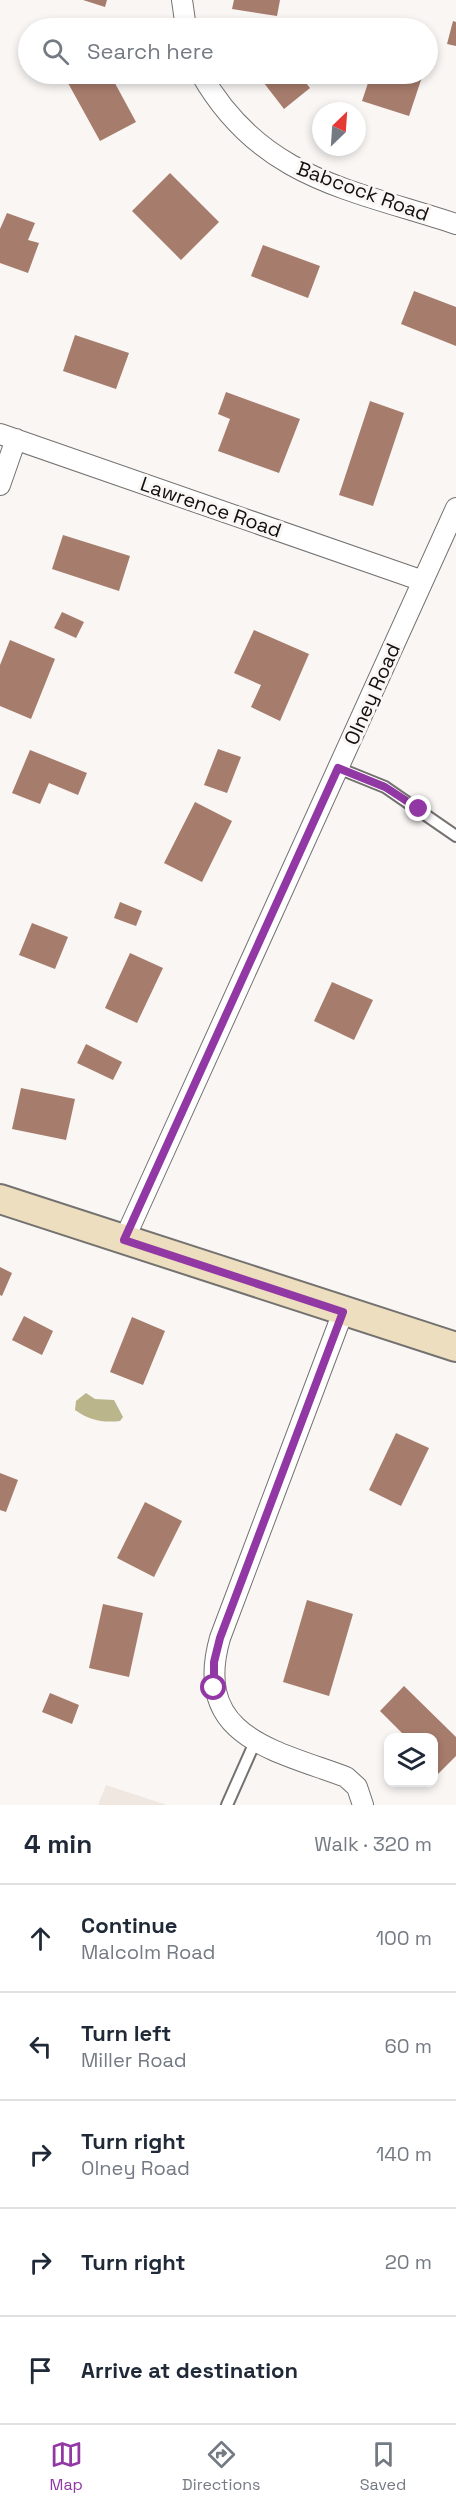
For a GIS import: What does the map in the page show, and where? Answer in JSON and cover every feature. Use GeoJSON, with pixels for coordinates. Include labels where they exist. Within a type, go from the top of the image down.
{"type":"FeatureCollection","features":[{"type":"Feature","properties":{"kind":"street"},"geometry":{"type":"LineString","coordinates":[[182,0],[185,18]]}},
{"type":"Feature","properties":{"kind":"street","name":"Babcock Road"},"geometry":{"type":"LineString","coordinates":[[207,84],[222,108],[246,135],[275,158],[307,175],[456,225]]}},
{"type":"Feature","properties":{"kind":"street"},"geometry":{"type":"LineString","coordinates":[[0,485],[8,436]]}},
{"type":"Feature","properties":{"kind":"street","name":"Lawrence Road"},"geometry":{"type":"LineString","coordinates":[[8,436],[423,581]]}},
{"type":"Feature","properties":{"kind":"street","name":"Olney Road"},"geometry":{"type":"LineString","coordinates":[[124,1240],[456,508]]}},
{"type":"Feature","properties":{"kind":"street"},"geometry":{"type":"LineString","coordinates":[[0,1199],[456,1347]]}},
{"type":"Feature","properties":{"kind":"street"},"geometry":{"type":"LineString","coordinates":[[343,1312],[214,1662],[214,1688],[223,1711],[238,1730],[255,1742],[346,1777],[357,1787],[363,1805]]}},
{"type":"Feature","properties":{"kind":"lane"},"geometry":{"type":"LineString","coordinates":[[338,768],[385,787],[456,836]]}},
{"type":"Feature","properties":{"kind":"lane"},"geometry":{"type":"LineString","coordinates":[[227,1805],[255,1742]]}},
{"type":"Feature","properties":{"kind":"shaded area"},"geometry":{"type":"Polygon","coordinates":[[[86,1393],[95,1399],[114,1400],[123,1417],[120,1421],[107,1422],[96,1420],[75,1410],[76,1401],[86,1393]]]}},
{"type":"Feature","properties":{"kind":"shaded area"},"geometry":{"type":"Polygon","coordinates":[[[106,1785],[167,1805],[98,1805],[106,1785]]]}},
{"type":"Feature","properties":{"kind":"building"},"geometry":{"type":"Polygon","coordinates":[[[83,0],[107,0],[105,7],[83,0]]]}},
{"type":"Feature","properties":{"kind":"building"},"geometry":{"type":"Polygon","coordinates":[[[234,0],[280,0],[277,16],[232,9],[234,0]]]}},
{"type":"Feature","properties":{"kind":"building"},"geometry":{"type":"Polygon","coordinates":[[[453,21],[456,22],[456,46],[447,44],[453,21]]]}},
{"type":"Feature","properties":{"kind":"building"},"geometry":{"type":"Polygon","coordinates":[[[69,84],[115,84],[136,122],[100,141],[69,84]]]}},
{"type":"Feature","properties":{"kind":"building"},"geometry":{"type":"Polygon","coordinates":[[[265,84],[307,84],[310,88],[284,109],[265,84]]]}},
{"type":"Feature","properties":{"kind":"building"},"geometry":{"type":"Polygon","coordinates":[[[368,84],[420,84],[409,116],[362,101],[368,84]]]}},
{"type":"Feature","properties":{"kind":"building"},"geometry":{"type":"Polygon","coordinates":[[[170,173],[219,222],[181,260],[132,211],[170,173]]]}},
{"type":"Feature","properties":{"kind":"building"},"geometry":{"type":"Polygon","coordinates":[[[7,213],[35,223],[28,240],[39,243],[28,273],[0,263],[0,229],[7,213]]]}},
{"type":"Feature","properties":{"kind":"building"},"geometry":{"type":"Polygon","coordinates":[[[263,245],[320,266],[308,298],[251,276],[263,245]]]}},
{"type":"Feature","properties":{"kind":"building"},"geometry":{"type":"Polygon","coordinates":[[[414,291],[456,307],[456,346],[401,324],[414,291]]]}},
{"type":"Feature","properties":{"kind":"building"},"geometry":{"type":"Polygon","coordinates":[[[75,335],[129,353],[116,389],[63,371],[75,335]]]}},
{"type":"Feature","properties":{"kind":"building"},"geometry":{"type":"Polygon","coordinates":[[[226,392],[300,419],[279,473],[218,451],[230,419],[218,414],[226,392]]]}},
{"type":"Feature","properties":{"kind":"building"},"geometry":{"type":"Polygon","coordinates":[[[370,401],[404,413],[373,506],[339,495],[370,401]]]}},
{"type":"Feature","properties":{"kind":"building"},"geometry":{"type":"Polygon","coordinates":[[[63,535],[130,556],[119,591],[52,569],[63,535]]]}},
{"type":"Feature","properties":{"kind":"building"},"geometry":{"type":"Polygon","coordinates":[[[62,612],[84,622],[76,638],[54,628],[62,612]]]}},
{"type":"Feature","properties":{"kind":"building"},"geometry":{"type":"Polygon","coordinates":[[[254,630],[309,654],[280,721],[251,707],[261,685],[234,673],[254,630]]]}},
{"type":"Feature","properties":{"kind":"building"},"geometry":{"type":"Polygon","coordinates":[[[10,640],[55,659],[31,719],[0,706],[0,665],[10,640]]]}},
{"type":"Feature","properties":{"kind":"building"},"geometry":{"type":"Polygon","coordinates":[[[218,749],[241,757],[227,793],[204,785],[218,749]]]}},
{"type":"Feature","properties":{"kind":"building"},"geometry":{"type":"Polygon","coordinates":[[[30,750],[87,773],[78,795],[49,783],[40,804],[12,793],[30,750]]]}},
{"type":"Feature","properties":{"kind":"building"},"geometry":{"type":"Polygon","coordinates":[[[195,802],[232,821],[202,882],[164,863],[195,802]]]}},
{"type":"Feature","properties":{"kind":"building"},"geometry":{"type":"Polygon","coordinates":[[[120,902],[142,911],[136,926],[114,918],[120,902]]]}},
{"type":"Feature","properties":{"kind":"building"},"geometry":{"type":"Polygon","coordinates":[[[32,923],[68,937],[55,969],[19,955],[32,923]]]}},
{"type":"Feature","properties":{"kind":"building"},"geometry":{"type":"Polygon","coordinates":[[[130,953],[163,968],[137,1023],[105,1008],[130,953]]]}},
{"type":"Feature","properties":{"kind":"building"},"geometry":{"type":"Polygon","coordinates":[[[332,982],[373,1000],[354,1040],[314,1021],[332,982]]]}},
{"type":"Feature","properties":{"kind":"building"},"geometry":{"type":"Polygon","coordinates":[[[86,1044],[122,1062],[113,1080],[77,1063],[86,1044]]]}},
{"type":"Feature","properties":{"kind":"building"},"geometry":{"type":"Polygon","coordinates":[[[21,1088],[75,1099],[66,1140],[12,1129],[21,1088]]]}},
{"type":"Feature","properties":{"kind":"building"},"geometry":{"type":"Polygon","coordinates":[[[0,1267],[12,1273],[2,1296],[0,1295],[0,1267]]]}},
{"type":"Feature","properties":{"kind":"building"},"geometry":{"type":"Polygon","coordinates":[[[24,1316],[53,1331],[42,1355],[12,1340],[24,1316]]]}},
{"type":"Feature","properties":{"kind":"building"},"geometry":{"type":"Polygon","coordinates":[[[132,1317],[165,1331],[143,1385],[110,1372],[132,1317]]]}},
{"type":"Feature","properties":{"kind":"building"},"geometry":{"type":"Polygon","coordinates":[[[396,1433],[429,1448],[401,1506],[369,1490],[396,1433]]]}},
{"type":"Feature","properties":{"kind":"building"},"geometry":{"type":"Polygon","coordinates":[[[0,1473],[18,1480],[6,1512],[0,1510],[0,1473]]]}},
{"type":"Feature","properties":{"kind":"building"},"geometry":{"type":"Polygon","coordinates":[[[145,1502],[182,1521],[154,1577],[117,1558],[145,1502]]]}},
{"type":"Feature","properties":{"kind":"building"},"geometry":{"type":"Polygon","coordinates":[[[307,1600],[353,1614],[329,1696],[283,1682],[307,1600]]]}},
{"type":"Feature","properties":{"kind":"building"},"geometry":{"type":"Polygon","coordinates":[[[103,1604],[143,1613],[129,1677],[89,1668],[103,1604]]]}},
{"type":"Feature","properties":{"kind":"building"},"geometry":{"type":"Polygon","coordinates":[[[404,1686],[456,1737],[456,1756],[438,1774],[438,1733],[402,1733],[380,1711],[404,1686]]]}},
{"type":"Feature","properties":{"kind":"building"},"geometry":{"type":"Polygon","coordinates":[[[50,1693],[79,1705],[72,1724],[42,1712],[50,1693]]]}},
{"type":"Feature","properties":{"kind":"route"},"geometry":{"type":"LineString","coordinates":[[214,1688],[214,1662],[220,1638],[343,1312],[124,1240],[338,768],[385,787],[419,809]]}}]}
